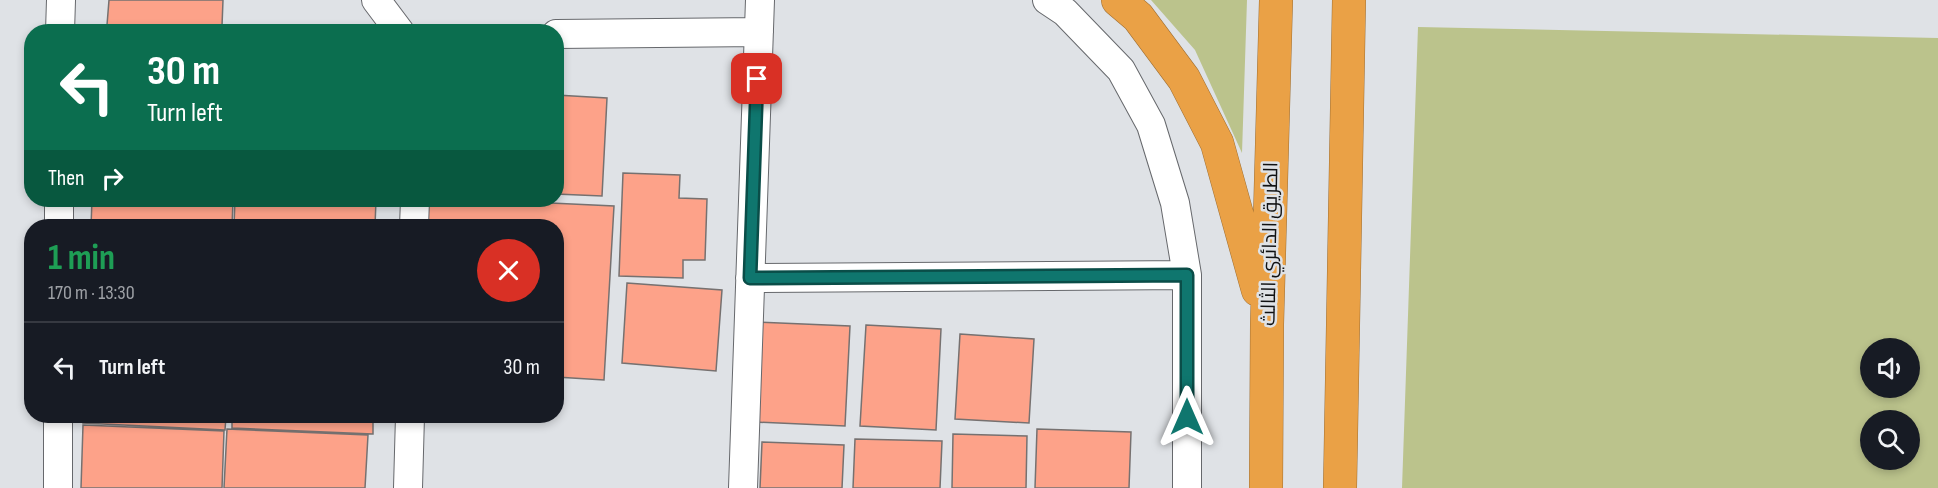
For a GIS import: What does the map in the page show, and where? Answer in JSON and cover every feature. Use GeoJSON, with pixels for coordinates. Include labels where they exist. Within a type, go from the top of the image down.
{"type":"FeatureCollection","features":[{"type":"Feature","properties":{"kind":"highway"},"geometry":{"type":"LineString","coordinates":[[1118,0],[1138,17],[1184,80],[1217,142],[1267,324]]}},
{"type":"Feature","properties":{"kind":"highway","name":"الطريق الدائري الثالث"},"geometry":{"type":"LineString","coordinates":[[1266,488],[1267,324],[1276,0]]}},
{"type":"Feature","properties":{"kind":"highway"},"geometry":{"type":"LineString","coordinates":[[1340,488],[1350,0]]}},
{"type":"Feature","properties":{"kind":"street"},"geometry":{"type":"LineString","coordinates":[[60,24],[61,0]]}},
{"type":"Feature","properties":{"kind":"street"},"geometry":{"type":"LineString","coordinates":[[375,0],[394,24]]}},
{"type":"Feature","properties":{"kind":"street"},"geometry":{"type":"LineString","coordinates":[[742,488],[760,0]]}},
{"type":"Feature","properties":{"kind":"street"},"geometry":{"type":"LineString","coordinates":[[1047,0],[1065,12],[1121,70],[1151,126],[1175,203],[1187,275],[1187,488]]}},
{"type":"Feature","properties":{"kind":"street"},"geometry":{"type":"LineString","coordinates":[[564,34],[759,32]]}},
{"type":"Feature","properties":{"kind":"street"},"geometry":{"type":"LineString","coordinates":[[750,278],[1187,275]]}},
{"type":"Feature","properties":{"kind":"street"},"geometry":{"type":"LineString","coordinates":[[58,423],[58,488]]}},
{"type":"Feature","properties":{"kind":"street"},"geometry":{"type":"LineString","coordinates":[[408,488],[410,423]]}},
{"type":"Feature","properties":{"kind":"green space"},"geometry":{"type":"Polygon","coordinates":[[[1151,0],[1247,0],[1242,153],[1195,50],[1151,0]]]}},
{"type":"Feature","properties":{"kind":"green space"},"geometry":{"type":"Polygon","coordinates":[[[1418,27],[1938,38],[1938,488],[1402,488],[1418,27]]]}},
{"type":"Feature","properties":{"kind":"building"},"geometry":{"type":"Polygon","coordinates":[[[109,0],[223,0],[222,24],[107,24],[109,0]]]}},
{"type":"Feature","properties":{"kind":"building"},"geometry":{"type":"Polygon","coordinates":[[[564,95],[607,98],[602,196],[564,194],[564,95]]]}},
{"type":"Feature","properties":{"kind":"building"},"geometry":{"type":"Polygon","coordinates":[[[623,173],[680,175],[679,198],[707,199],[705,260],[683,260],[683,278],[619,276],[623,173]]]}},
{"type":"Feature","properties":{"kind":"building"},"geometry":{"type":"Polygon","coordinates":[[[564,204],[614,206],[604,380],[564,378],[564,219],[427,219],[428,207],[564,207],[564,204]]]}},
{"type":"Feature","properties":{"kind":"building"},"geometry":{"type":"Polygon","coordinates":[[[92,207],[233,207],[232,219],[91,219],[92,207]]]}},
{"type":"Feature","properties":{"kind":"building"},"geometry":{"type":"Polygon","coordinates":[[[235,207],[376,207],[375,219],[234,219],[235,207]]]}},
{"type":"Feature","properties":{"kind":"building"},"geometry":{"type":"Polygon","coordinates":[[[627,283],[722,290],[716,371],[622,363],[627,283]]]}},
{"type":"Feature","properties":{"kind":"building"},"geometry":{"type":"Polygon","coordinates":[[[759,322],[850,326],[845,426],[755,422],[759,322]]]}},
{"type":"Feature","properties":{"kind":"building"},"geometry":{"type":"Polygon","coordinates":[[[866,325],[941,329],[936,430],[860,426],[866,325]]]}},
{"type":"Feature","properties":{"kind":"building"},"geometry":{"type":"Polygon","coordinates":[[[960,334],[1034,339],[1029,423],[955,419],[960,334]]]}},
{"type":"Feature","properties":{"kind":"building"},"geometry":{"type":"Polygon","coordinates":[[[83,423],[226,423],[225,430],[83,423]]]}},
{"type":"Feature","properties":{"kind":"building"},"geometry":{"type":"Polygon","coordinates":[[[232,423],[373,423],[373,434],[232,428],[232,423]]]}},
{"type":"Feature","properties":{"kind":"building"},"geometry":{"type":"Polygon","coordinates":[[[83,425],[224,431],[222,488],[81,488],[83,425]]]}},
{"type":"Feature","properties":{"kind":"building"},"geometry":{"type":"Polygon","coordinates":[[[227,429],[368,435],[365,488],[224,488],[227,429]]]}},
{"type":"Feature","properties":{"kind":"building"},"geometry":{"type":"Polygon","coordinates":[[[1037,429],[1131,432],[1129,488],[1035,488],[1037,429]]]}},
{"type":"Feature","properties":{"kind":"building"},"geometry":{"type":"Polygon","coordinates":[[[953,434],[1027,436],[1026,488],[952,488],[953,434]]]}},
{"type":"Feature","properties":{"kind":"building"},"geometry":{"type":"Polygon","coordinates":[[[855,439],[942,441],[940,488],[853,488],[855,439]]]}},
{"type":"Feature","properties":{"kind":"building"},"geometry":{"type":"Polygon","coordinates":[[[762,442],[844,445],[842,488],[760,488],[762,442]]]}},
{"type":"Feature","properties":{"kind":"route"},"geometry":{"type":"LineString","coordinates":[[757,79],[750,278],[1187,275],[1187,417]]}}]}
